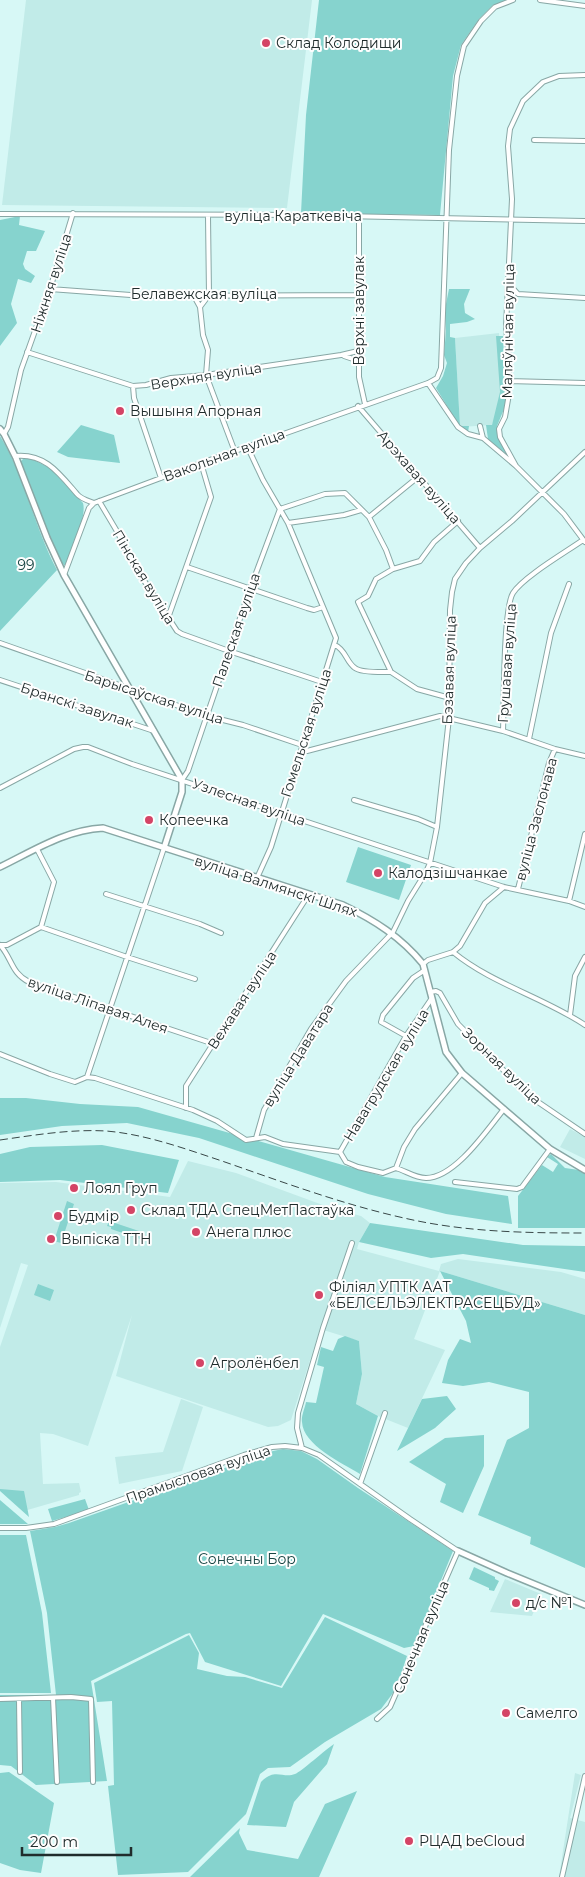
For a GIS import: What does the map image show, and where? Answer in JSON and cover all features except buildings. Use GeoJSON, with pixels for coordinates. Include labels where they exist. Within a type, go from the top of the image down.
{"type":"FeatureCollection","features":[{"type":"Feature","properties":{"kind":"main road"},"geometry":{"type":"LineString","coordinates":[[0,429],[15,456],[47,538],[64,575],[182,780],[182,792],[164,848]]}},
{"type":"Feature","properties":{"kind":"main road","name":"вуліца Валмянскі Шлях"},"geometry":{"type":"LineString","coordinates":[[0,867],[70,833],[88,828],[103,828],[134,836],[164,848],[343,905],[371,919],[391,933],[414,953],[424,967]]}},
{"type":"Feature","properties":{"kind":"main road"},"geometry":{"type":"LineString","coordinates":[[424,967],[446,1052],[462,1073],[550,1149],[585,1170]]}},
{"type":"Feature","properties":{"kind":"main road"},"geometry":{"type":"LineString","coordinates":[[458,1551],[585,1605]]}},
{"type":"Feature","properties":{"kind":"street"},"geometry":{"type":"LineString","coordinates":[[436,392],[437,378],[441,368],[448,150],[457,76],[464,46],[481,21],[495,7],[512,0]]}},
{"type":"Feature","properties":{"kind":"street"},"geometry":{"type":"LineString","coordinates":[[540,0],[585,6]]}},
{"type":"Feature","properties":{"kind":"street","name":"Маляўнічая вуліца"},"geometry":{"type":"LineString","coordinates":[[516,466],[499,433],[506,411],[509,360],[506,327],[512,199],[508,146],[510,129],[523,101],[543,82],[559,76],[585,75]]}},
{"type":"Feature","properties":{"kind":"street"},"geometry":{"type":"LineString","coordinates":[[534,140],[585,141]]}},
{"type":"Feature","properties":{"kind":"street","name":"вуліца Караткевіча"},"geometry":{"type":"LineString","coordinates":[[0,214],[74,213],[585,221]]}},
{"type":"Feature","properties":{"kind":"street","name":"Ніжняя вуліца"},"geometry":{"type":"LineString","coordinates":[[4,434],[8,427],[21,370],[50,289],[74,213]]}},
{"type":"Feature","properties":{"kind":"street"},"geometry":{"type":"LineString","coordinates":[[200,307],[209,294],[208,216]]}},
{"type":"Feature","properties":{"kind":"street","name":"Верхні завулак"},"geometry":{"type":"LineString","coordinates":[[359,217],[358,377],[366,404]]}},
{"type":"Feature","properties":{"kind":"street"},"geometry":{"type":"LineString","coordinates":[[508,283],[518,294]]}},
{"type":"Feature","properties":{"kind":"street","name":"Белавежская вуліца"},"geometry":{"type":"LineString","coordinates":[[50,289],[144,296],[194,296],[209,294],[358,295]]}},
{"type":"Feature","properties":{"kind":"street"},"geometry":{"type":"LineString","coordinates":[[507,302],[518,294],[585,298]]}},
{"type":"Feature","properties":{"kind":"street"},"geometry":{"type":"LineString","coordinates":[[194,296],[200,307],[203,335],[208,350],[206,375],[236,452]]}},
{"type":"Feature","properties":{"kind":"street","name":"Верхняя вуліца"},"geometry":{"type":"LineString","coordinates":[[27,352],[133,386],[146,385],[170,378],[206,375],[358,351]]}},
{"type":"Feature","properties":{"kind":"street"},"geometry":{"type":"LineString","coordinates":[[342,355],[358,361]]}},
{"type":"Feature","properties":{"kind":"street"},"geometry":{"type":"LineString","coordinates":[[437,378],[428,383],[436,392],[458,427],[468,434],[483,438],[516,466],[564,514],[584,541]]}},
{"type":"Feature","properties":{"kind":"street"},"geometry":{"type":"LineString","coordinates":[[508,381],[585,383]]}},
{"type":"Feature","properties":{"kind":"street","name":"Вакольная вуліца"},"geometry":{"type":"LineString","coordinates":[[96,502],[201,463],[248,448],[358,406],[428,383]]}},
{"type":"Feature","properties":{"kind":"street"},"geometry":{"type":"LineString","coordinates":[[133,386],[134,398],[161,478]]}},
{"type":"Feature","properties":{"kind":"street","name":"Арэхавая вуліца"},"geometry":{"type":"LineString","coordinates":[[358,406],[480,548]]}},
{"type":"Feature","properties":{"kind":"street"},"geometry":{"type":"LineString","coordinates":[[480,426],[483,438]]}},
{"type":"Feature","properties":{"kind":"street"},"geometry":{"type":"LineString","coordinates":[[248,448],[288,523],[335,633],[335,645],[344,652],[353,667],[358,670],[391,672],[417,689],[450,698]]}},
{"type":"Feature","properties":{"kind":"street","name":"Бэзавая вуліца"},"geometry":{"type":"LineString","coordinates":[[391,933],[430,863],[437,827],[449,718],[452,592],[455,579],[480,548],[512,521],[585,452]]}},
{"type":"Feature","properties":{"kind":"street"},"geometry":{"type":"LineString","coordinates":[[15,456],[26,455],[50,465],[66,479],[77,494],[96,502],[89,508],[64,575]]}},
{"type":"Feature","properties":{"kind":"street"},"geometry":{"type":"LineString","coordinates":[[168,618],[211,497],[201,463]]}},
{"type":"Feature","properties":{"kind":"street"},"geometry":{"type":"LineString","coordinates":[[369,517],[418,476]]}},
{"type":"Feature","properties":{"kind":"street"},"geometry":{"type":"LineString","coordinates":[[280,508],[332,492],[345,493],[369,517],[386,550],[393,569]]}},
{"type":"Feature","properties":{"kind":"street","name":"Пінская вуліца"},"geometry":{"type":"LineString","coordinates":[[96,502],[118,533],[130,559],[174,628],[182,634],[322,682]]}},
{"type":"Feature","properties":{"kind":"street","name":"Палеская вуліца"},"geometry":{"type":"LineString","coordinates":[[182,780],[188,770],[280,508]]}},
{"type":"Feature","properties":{"kind":"street"},"geometry":{"type":"LineString","coordinates":[[288,523],[361,510]]}},
{"type":"Feature","properties":{"kind":"street"},"geometry":{"type":"LineString","coordinates":[[391,672],[358,602],[368,596],[376,579],[393,569],[420,561],[434,542],[458,521]]}},
{"type":"Feature","properties":{"kind":"street","name":"Грушавая вуліца"},"geometry":{"type":"LineString","coordinates":[[503,731],[507,628],[509,604],[512,594],[518,587],[548,564],[584,541]]}},
{"type":"Feature","properties":{"kind":"street"},"geometry":{"type":"LineString","coordinates":[[187,567],[314,610],[323,607]]}},
{"type":"Feature","properties":{"kind":"street"},"geometry":{"type":"LineString","coordinates":[[529,739],[551,633],[569,584]]}},
{"type":"Feature","properties":{"kind":"street","name":"Барысаўская вуліца"},"geometry":{"type":"LineString","coordinates":[[0,643],[207,716],[243,725],[302,745]]}},
{"type":"Feature","properties":{"kind":"street","name":"Гомельская вуліца"},"geometry":{"type":"LineString","coordinates":[[257,878],[271,847],[280,812],[335,645]]}},
{"type":"Feature","properties":{"kind":"street","name":"Бранскі завулак"},"geometry":{"type":"LineString","coordinates":[[0,680],[154,731]]}},
{"type":"Feature","properties":{"kind":"street"},"geometry":{"type":"LineString","coordinates":[[299,753],[440,716],[449,718]]}},
{"type":"Feature","properties":{"kind":"street","name":"вуліца Заслонава"},"geometry":{"type":"LineString","coordinates":[[449,718],[503,731],[555,749],[585,756]]}},
{"type":"Feature","properties":{"kind":"street"},"geometry":{"type":"LineString","coordinates":[[302,745],[307,751]]}},
{"type":"Feature","properties":{"kind":"street","name":"Узлесная вуліца"},"geometry":{"type":"LineString","coordinates":[[0,788],[74,749],[83,747],[504,887],[585,907]]}},
{"type":"Feature","properties":{"kind":"street","name":"вуліца Заслонава"},"geometry":{"type":"LineString","coordinates":[[518,889],[549,762],[555,749]]}},
{"type":"Feature","properties":{"kind":"street"},"geometry":{"type":"LineString","coordinates":[[354,800],[418,819],[437,827]]}},
{"type":"Feature","properties":{"kind":"street"},"geometry":{"type":"LineString","coordinates":[[569,902],[585,834]]}},
{"type":"Feature","properties":{"kind":"street"},"geometry":{"type":"LineString","coordinates":[[87,1077],[164,848]]}},
{"type":"Feature","properties":{"kind":"street"},"geometry":{"type":"LineString","coordinates":[[0,945],[7,945],[41,927],[54,882],[37,849]]}},
{"type":"Feature","properties":{"kind":"street"},"geometry":{"type":"LineString","coordinates":[[406,1036],[382,1022],[383,1015],[428,960],[453,952],[460,946],[485,903],[504,887]]}},
{"type":"Feature","properties":{"kind":"street"},"geometry":{"type":"LineString","coordinates":[[106,894],[144,905],[221,933]]}},
{"type":"Feature","properties":{"kind":"street","name":"Вежавая вуліца"},"geometry":{"type":"LineString","coordinates":[[186,1108],[186,1086],[309,894]]}},
{"type":"Feature","properties":{"kind":"street"},"geometry":{"type":"LineString","coordinates":[[41,927],[195,979]]}},
{"type":"Feature","properties":{"kind":"street","name":"вуліца Даватара"},"geometry":{"type":"LineString","coordinates":[[256,1138],[264,1110],[311,1029],[346,981],[391,933]]}},
{"type":"Feature","properties":{"kind":"street","name":"вуліца Ліпавая Алея"},"geometry":{"type":"LineString","coordinates":[[0,945],[7,952],[15,972],[24,980],[214,1044]]}},
{"type":"Feature","properties":{"kind":"street"},"geometry":{"type":"LineString","coordinates":[[453,952],[508,986],[570,1016],[585,1026]]}},
{"type":"Feature","properties":{"kind":"street"},"geometry":{"type":"LineString","coordinates":[[570,1016],[575,976],[585,957]]}},
{"type":"Feature","properties":{"kind":"street","name":"Зорная вуліца"},"geometry":{"type":"LineString","coordinates":[[431,995],[436,991],[440,993],[458,1024],[522,1089],[585,1134]]}},
{"type":"Feature","properties":{"kind":"street","name":"Навагрудская вуліца"},"geometry":{"type":"LineString","coordinates":[[340,1152],[431,995]]}},
{"type":"Feature","properties":{"kind":"street"},"geometry":{"type":"LineString","coordinates":[[0,1054],[75,1082],[87,1077],[186,1108],[217,1121],[242,1139],[249,1141],[256,1138],[265,1138],[284,1144],[340,1152],[346,1162],[358,1167],[383,1173],[396,1168],[421,1178],[433,1178],[457,1163],[504,1110]]}},
{"type":"Feature","properties":{"kind":"street"},"geometry":{"type":"LineString","coordinates":[[396,1168],[404,1147],[415,1129],[462,1073]]}},
{"type":"Feature","properties":{"kind":"street"},"geometry":{"type":"LineString","coordinates":[[455,1182],[517,1189],[522,1187],[550,1149]]}},
{"type":"Feature","properties":{"kind":"street"},"geometry":{"type":"LineString","coordinates":[[302,1448],[297,1428],[298,1413],[323,1328],[352,1244]]}},
{"type":"Feature","properties":{"kind":"street"},"geometry":{"type":"LineString","coordinates":[[360,1484],[385,1413]]}},
{"type":"Feature","properties":{"kind":"street","name":"Прамысловая вуліца"},"geometry":{"type":"LineString","coordinates":[[0,1528],[26,1528],[54,1524],[244,1455],[279,1446],[294,1446],[320,1455],[458,1551]]}},
{"type":"Feature","properties":{"kind":"street","name":"Сонечная вуліца"},"geometry":{"type":"LineString","coordinates":[[377,1719],[390,1707],[458,1551]]}},
{"type":"Feature","properties":{"kind":"street"},"geometry":{"type":"LineString","coordinates":[[53,1698],[57,1782]]}},
{"type":"Feature","properties":{"kind":"street"},"geometry":{"type":"LineString","coordinates":[[0,1699],[91,1699],[93,1782]]}},
{"type":"Feature","properties":{"kind":"street"},"geometry":{"type":"LineString","coordinates":[[19,1699],[20,1772]]}},
{"type":"Feature","properties":{"kind":"street"},"geometry":{"type":"LineString","coordinates":[[562,1877],[585,1776]]}},
{"type":"Feature","properties":{"kind":"shaded area"},"geometry":{"type":"Polygon","coordinates":[[[26,0],[312,0],[287,208],[2,205],[26,0]]]}},
{"type":"Feature","properties":{"kind":"shaded area"},"geometry":{"type":"Polygon","coordinates":[[[499,333],[502,398],[492,425],[460,427],[455,338],[499,333]]]}},
{"type":"Feature","properties":{"kind":"shaded area"},"geometry":{"type":"Polygon","coordinates":[[[570,1129],[585,1137],[585,1159],[560,1147],[570,1129]]]}},
{"type":"Feature","properties":{"kind":"shaded area"},"geometry":{"type":"Polygon","coordinates":[[[188,1161],[236,1173],[331,1208],[361,1216],[370,1223],[357,1249],[439,1271],[441,1264],[458,1259],[561,1272],[585,1279],[585,1315],[440,1271],[414,1339],[445,1350],[408,1428],[378,1416],[356,1404],[362,1374],[359,1341],[320,1329],[291,1420],[278,1426],[268,1427],[116,1376],[132,1315],[88,1446],[53,1434],[40,1433],[43,1484],[79,1483],[81,1492],[79,1495],[24,1511],[0,1489],[0,1347],[28,1265],[21,1263],[0,1328],[0,1183],[56,1182],[170,1197],[188,1161]]]}},
{"type":"Feature","properties":{"kind":"shaded area"},"geometry":{"type":"Polygon","coordinates":[[[181,1399],[203,1407],[182,1471],[119,1484],[115,1457],[163,1452],[181,1399]]]}},
{"type":"Feature","properties":{"kind":"shaded area","name":"д/с №1"},"geometry":{"type":"Polygon","coordinates":[[[505,1579],[541,1594],[532,1616],[490,1612],[505,1579]]]}},
{"type":"Feature","properties":{"kind":"shaded area"},"geometry":{"type":"Polygon","coordinates":[[[575,1773],[581,1775],[570,1818],[585,1822],[585,1877],[559,1877],[575,1773]]]}},
{"type":"Feature","properties":{"kind":"green space"},"geometry":{"type":"Polygon","coordinates":[[[319,0],[513,0],[493,5],[479,19],[461,45],[453,76],[440,215],[301,213],[306,115],[319,0]]]}},
{"type":"Feature","properties":{"kind":"green space"},"geometry":{"type":"Polygon","coordinates":[[[20,216],[19,225],[45,231],[36,251],[27,251],[23,264],[25,269],[35,276],[31,283],[18,279],[11,304],[17,323],[0,346],[0,220],[20,216]]]}},
{"type":"Feature","properties":{"kind":"green space"},"geometry":{"type":"Polygon","coordinates":[[[449,289],[470,289],[464,304],[465,313],[475,319],[450,324],[450,337],[455,338],[460,426],[469,426],[468,432],[460,427],[436,388],[443,376],[447,363],[444,355],[445,309],[449,289]]]}},
{"type":"Feature","properties":{"kind":"green space"},"geometry":{"type":"Polygon","coordinates":[[[496,336],[503,336],[506,397],[504,409],[497,426],[497,435],[507,455],[488,439],[486,425],[492,425],[500,392],[496,336]]]}},
{"type":"Feature","properties":{"kind":"green space"},"geometry":{"type":"Polygon","coordinates":[[[81,425],[114,435],[120,463],[68,457],[57,452],[81,425]]]}},
{"type":"Feature","properties":{"kind":"green space","name":"99"},"geometry":{"type":"Polygon","coordinates":[[[0,436],[9,451],[42,537],[57,570],[0,631],[0,436]]]}},
{"type":"Feature","properties":{"kind":"green space"},"geometry":{"type":"Polygon","coordinates":[[[26,456],[50,468],[83,503],[84,509],[81,525],[65,565],[56,552],[19,463],[26,456]]]}},
{"type":"Feature","properties":{"kind":"green space","name":"Калодзішчанкае"},"geometry":{"type":"Polygon","coordinates":[[[358,847],[411,865],[399,900],[346,882],[358,847]]]}},
{"type":"Feature","properties":{"kind":"green space"},"geometry":{"type":"Polygon","coordinates":[[[0,1098],[26,1098],[80,1104],[138,1107],[385,1177],[508,1196],[512,1224],[446,1214],[368,1194],[199,1138],[127,1123],[62,1126],[0,1135],[0,1098]]]}},
{"type":"Feature","properties":{"kind":"green space"},"geometry":{"type":"Polygon","coordinates":[[[102,1145],[179,1160],[168,1193],[60,1180],[0,1182],[0,1154],[30,1147],[102,1145]]]}},
{"type":"Feature","properties":{"kind":"green space"},"geometry":{"type":"Polygon","coordinates":[[[551,1154],[565,1168],[585,1173],[585,1228],[518,1228],[518,1196],[542,1165],[553,1172],[558,1164],[547,1157],[551,1154]]]}},
{"type":"Feature","properties":{"kind":"green space"},"geometry":{"type":"Polygon","coordinates":[[[67,1201],[74,1204],[61,1243],[54,1241],[67,1201]]]}},
{"type":"Feature","properties":{"kind":"green space"},"geometry":{"type":"Polygon","coordinates":[[[109,1221],[142,1232],[140,1239],[111,1229],[111,1227],[107,1226],[109,1221]]]}},
{"type":"Feature","properties":{"kind":"green space"},"geometry":{"type":"Polygon","coordinates":[[[370,1223],[523,1245],[585,1246],[585,1272],[463,1254],[431,1258],[359,1242],[370,1223]]]}},
{"type":"Feature","properties":{"kind":"green space"},"geometry":{"type":"Polygon","coordinates":[[[440,1271],[585,1315],[585,1568],[530,1544],[531,1537],[478,1515],[507,1440],[529,1428],[529,1392],[489,1382],[463,1386],[442,1383],[448,1360],[460,1339],[471,1343],[466,1321],[440,1271]]]}},
{"type":"Feature","properties":{"kind":"green space"},"geometry":{"type":"Polygon","coordinates":[[[38,1284],[54,1290],[50,1301],[34,1295],[38,1284]]]}},
{"type":"Feature","properties":{"kind":"green space"},"geometry":{"type":"Polygon","coordinates":[[[345,1336],[359,1341],[362,1374],[356,1404],[378,1416],[360,1474],[316,1446],[304,1430],[302,1422],[306,1402],[316,1403],[324,1367],[317,1365],[321,1347],[333,1351],[338,1339],[345,1336]]]}},
{"type":"Feature","properties":{"kind":"green space"},"geometry":{"type":"Polygon","coordinates":[[[447,1396],[456,1409],[435,1428],[397,1451],[422,1399],[447,1396]]]}},
{"type":"Feature","properties":{"kind":"green space"},"geometry":{"type":"Polygon","coordinates":[[[484,1435],[484,1466],[463,1513],[440,1502],[446,1484],[409,1462],[445,1438],[484,1435]]]}},
{"type":"Feature","properties":{"kind":"green space","name":"Сонечны Бор"},"geometry":{"type":"Polygon","coordinates":[[[283,1449],[301,1451],[317,1459],[453,1551],[414,1646],[404,1648],[323,1614],[281,1686],[205,1662],[190,1633],[186,1634],[91,1681],[107,1781],[36,1785],[11,1766],[0,1765],[0,1695],[56,1695],[47,1613],[30,1531],[69,1523],[283,1449]]]}},
{"type":"Feature","properties":{"kind":"green space"},"geometry":{"type":"Polygon","coordinates":[[[0,1489],[24,1491],[29,1517],[0,1491],[0,1489]]]}},
{"type":"Feature","properties":{"kind":"green space"},"geometry":{"type":"Polygon","coordinates":[[[85,1499],[89,1510],[52,1521],[48,1509],[85,1499]]]}},
{"type":"Feature","properties":{"kind":"green space"},"geometry":{"type":"Polygon","coordinates":[[[0,1500],[28,1524],[0,1524],[0,1500]]]}},
{"type":"Feature","properties":{"kind":"green space"},"geometry":{"type":"Polygon","coordinates":[[[0,1535],[26,1535],[42,1613],[51,1693],[0,1693],[0,1535]]]}},
{"type":"Feature","properties":{"kind":"green space"},"geometry":{"type":"Polygon","coordinates":[[[474,1567],[495,1577],[499,1581],[494,1591],[469,1579],[474,1567]]]}},
{"type":"Feature","properties":{"kind":"green space"},"geometry":{"type":"Polygon","coordinates":[[[325,1617],[407,1656],[396,1689],[381,1709],[325,1742],[290,1767],[268,1768],[260,1774],[246,1814],[188,1872],[118,1875],[108,1786],[114,1785],[112,1701],[97,1702],[94,1683],[189,1635],[199,1653],[197,1669],[227,1676],[245,1677],[282,1688],[325,1617]]]}},
{"type":"Feature","properties":{"kind":"green space"},"geometry":{"type":"Polygon","coordinates":[[[334,1744],[327,1764],[294,1802],[286,1827],[247,1825],[261,1782],[275,1774],[295,1774],[334,1744]]]}},
{"type":"Feature","properties":{"kind":"green space"},"geometry":{"type":"Polygon","coordinates":[[[9,1772],[54,1803],[41,1873],[20,1870],[0,1863],[0,1773],[9,1772]]]}},
{"type":"Feature","properties":{"kind":"green space"},"geometry":{"type":"Polygon","coordinates":[[[357,1791],[319,1877],[190,1877],[240,1828],[239,1833],[247,1850],[298,1859],[325,1804],[357,1791]]]}},
{"type":"Feature","properties":{"kind":"railway"},"geometry":{"type":"LineString","coordinates":[[0,1140],[66,1132],[106,1131],[120,1133],[149,1138],[177,1146],[334,1199],[427,1223],[517,1232],[585,1233]]}},
{"type":"Feature","properties":{"kind":"place","name":"Склад Колодищи"},"geometry":{"type":"Point","coordinates":[266,43]}},
{"type":"Feature","properties":{"kind":"place","name":"Вышыня Апорная"},"geometry":{"type":"Point","coordinates":[120,411]}},
{"type":"Feature","properties":{"kind":"place","name":"Копеечка"},"geometry":{"type":"Point","coordinates":[149,820]}},
{"type":"Feature","properties":{"kind":"place","name":"Калодзішчанкае"},"geometry":{"type":"Point","coordinates":[378,873]}},
{"type":"Feature","properties":{"kind":"place","name":"Лоял Груп"},"geometry":{"type":"Point","coordinates":[74,1188]}},
{"type":"Feature","properties":{"kind":"place","name":"Склад ТДА СпецМетПастаўка"},"geometry":{"type":"Point","coordinates":[131,1210]}},
{"type":"Feature","properties":{"kind":"place","name":"Будмір"},"geometry":{"type":"Point","coordinates":[58,1216]}},
{"type":"Feature","properties":{"kind":"place","name":"Анега плюс"},"geometry":{"type":"Point","coordinates":[196,1232]}},
{"type":"Feature","properties":{"kind":"place","name":"Выпіска ТТН"},"geometry":{"type":"Point","coordinates":[51,1239]}},
{"type":"Feature","properties":{"kind":"place","name":"Філіял УПТК ААТ «БЕЛСЕЛЬЭЛЕКТРАСЕЦБУД»"},"geometry":{"type":"Point","coordinates":[319,1295]}},
{"type":"Feature","properties":{"kind":"place","name":"Агролёнбел"},"geometry":{"type":"Point","coordinates":[200,1363]}},
{"type":"Feature","properties":{"kind":"place","name":"д/с №1"},"geometry":{"type":"Point","coordinates":[516,1603]}},
{"type":"Feature","properties":{"kind":"place","name":"Самелго"},"geometry":{"type":"Point","coordinates":[506,1713]}},
{"type":"Feature","properties":{"kind":"place","name":"РЦАД beCloud"},"geometry":{"type":"Point","coordinates":[409,1841]}}]}
